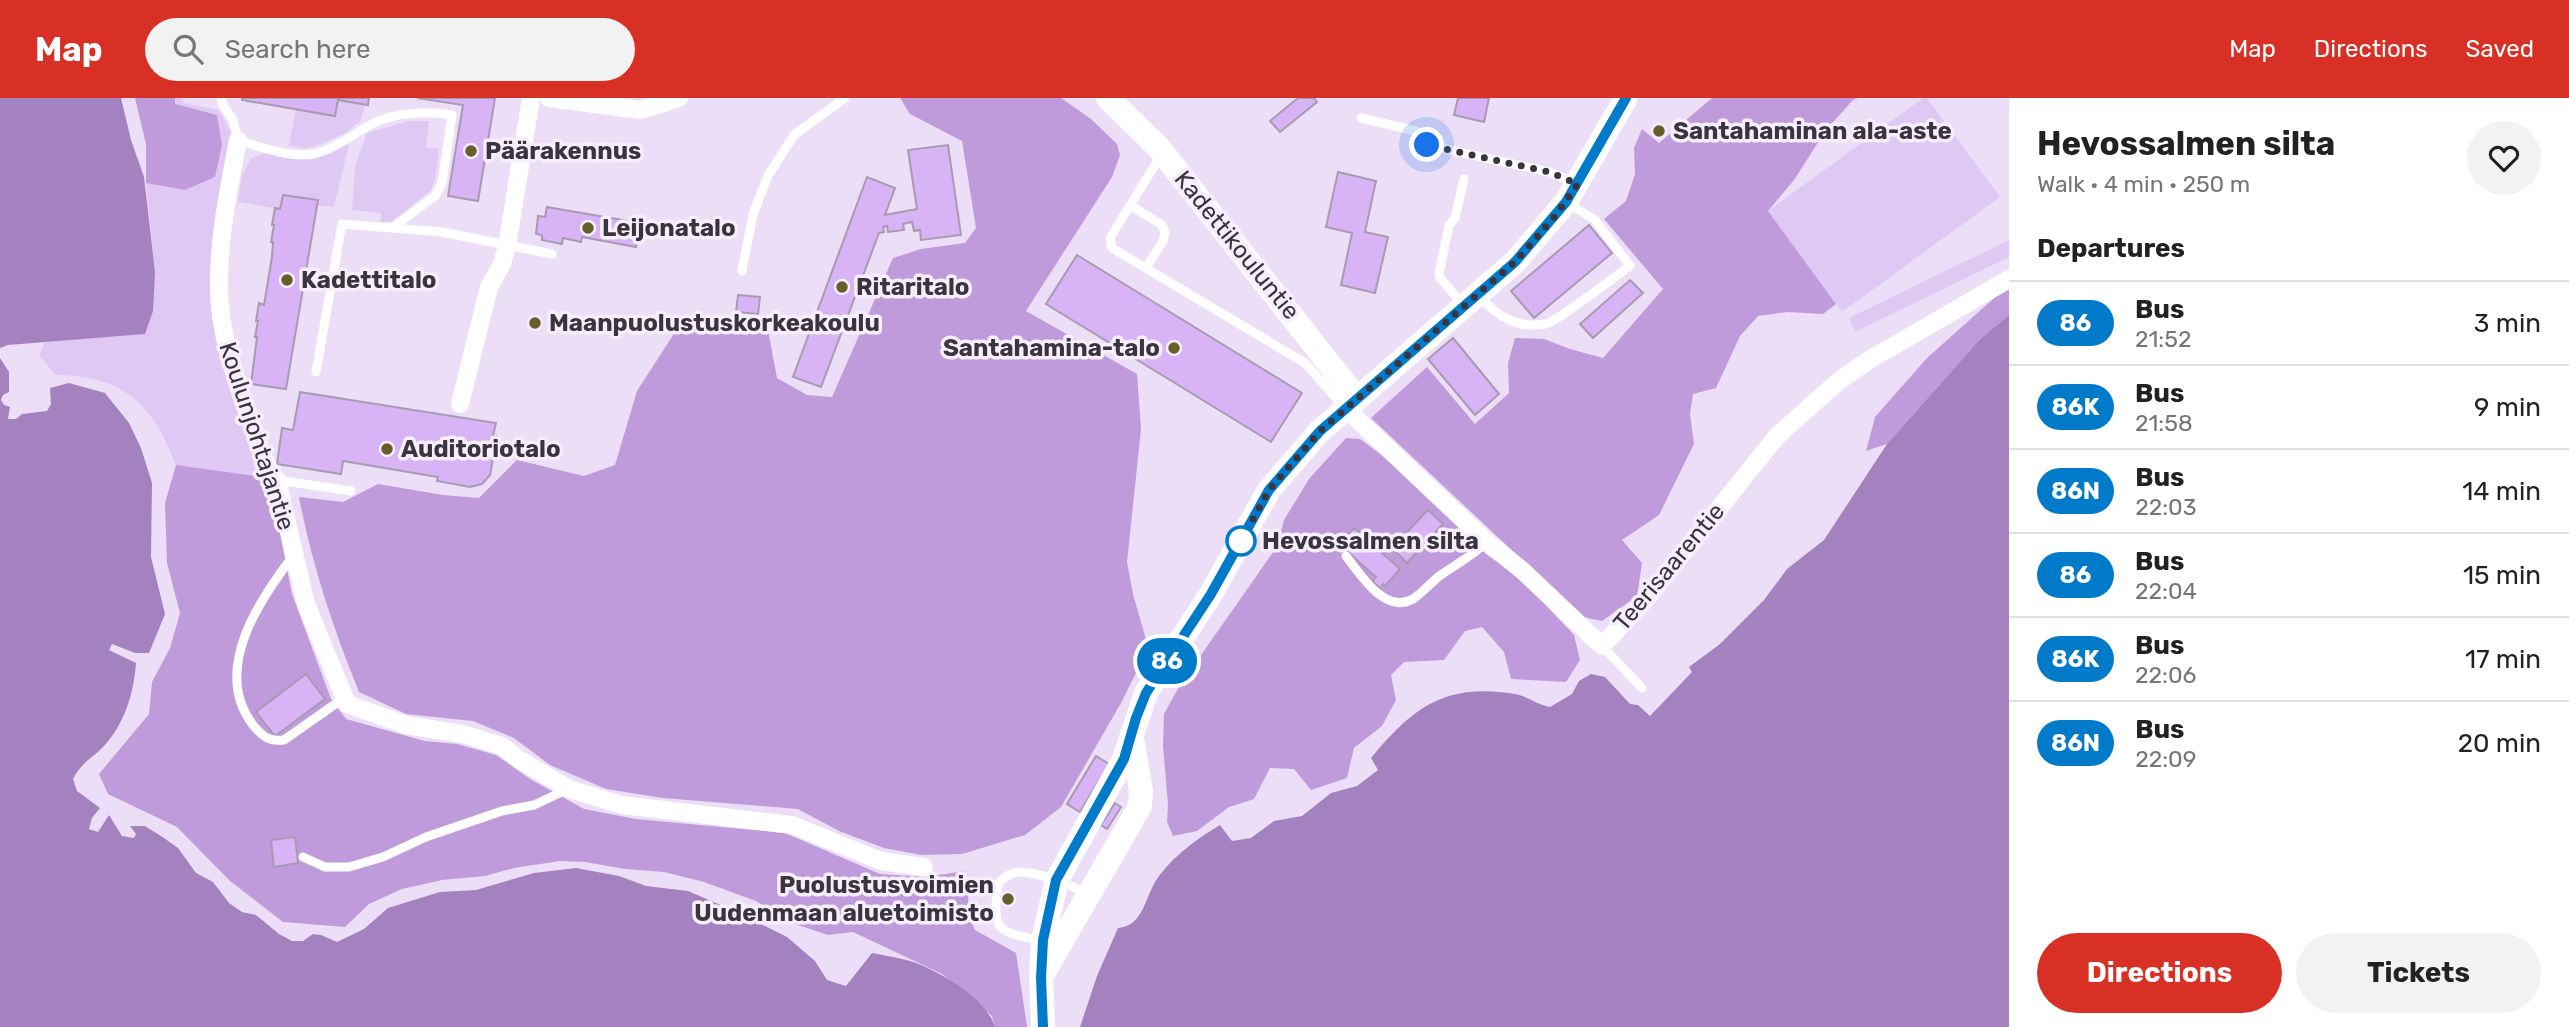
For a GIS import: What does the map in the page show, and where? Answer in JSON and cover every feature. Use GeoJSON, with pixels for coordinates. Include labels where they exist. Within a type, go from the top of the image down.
{"type":"FeatureCollection","features":[{"type":"Feature","properties":{"kind":"main road","name":"Kadettikouluntie"},"geometry":{"type":"LineString","coordinates":[[1108,98],[1162,152],[1352,404]]}},
{"type":"Feature","properties":{"kind":"main road"},"geometry":{"type":"LineString","coordinates":[[1043,1027],[1041,978],[1052,942],[1056,880],[1116,776],[1146,693],[1211,594],[1269,490],[1320,431],[1515,262],[1572,193],[1626,98]]}},
{"type":"Feature","properties":{"kind":"main road"},"geometry":{"type":"LineString","coordinates":[[1052,942],[1089,895],[1140,806],[1141,791],[1132,737]]}},
{"type":"Feature","properties":{"kind":"street"},"geometry":{"type":"LineString","coordinates":[[460,404],[489,287],[502,264],[507,246],[531,98]]}},
{"type":"Feature","properties":{"kind":"street"},"geometry":{"type":"LineString","coordinates":[[549,98],[641,110],[679,98]]}},
{"type":"Feature","properties":{"kind":"street","name":"Koulunjohtajantie"},"geometry":{"type":"LineString","coordinates":[[239,140],[224,221],[219,288],[229,357],[268,470],[277,480],[306,604],[344,698]]}},
{"type":"Feature","properties":{"kind":"street","name":"Teerisaarentie"},"geometry":{"type":"LineString","coordinates":[[1352,404],[1487,542],[1523,571],[1602,646],[1646,599],[1778,435],[1840,380],[1859,367],[1922,327],[2009,279]]}},
{"type":"Feature","properties":{"kind":"street"},"geometry":{"type":"LineString","coordinates":[[344,698],[347,704],[406,725],[463,734],[502,746],[569,789],[622,806],[792,825],[881,861],[924,867]]}},
{"type":"Feature","properties":{"kind":"lane"},"geometry":{"type":"LineString","coordinates":[[221,98],[233,120],[239,140],[284,152],[312,154],[331,147],[375,122],[433,112],[452,115],[442,183],[435,196],[391,228]]}},
{"type":"Feature","properties":{"kind":"lane"},"geometry":{"type":"LineString","coordinates":[[742,271],[753,214],[768,176],[794,135],[845,98]]}},
{"type":"Feature","properties":{"kind":"lane"},"geometry":{"type":"LineString","coordinates":[[1361,118],[1416,131],[1427,145],[1549,172],[1572,193],[1630,266],[1547,324],[1512,322],[1494,313],[1472,301],[1440,278],[1439,274],[1449,225],[1455,218],[1464,179]]}},
{"type":"Feature","properties":{"kind":"lane"},"geometry":{"type":"LineString","coordinates":[[1162,152],[1110,239],[1112,248],[1305,363],[1352,404]]}},
{"type":"Feature","properties":{"kind":"lane"},"geometry":{"type":"LineString","coordinates":[[1130,205],[1162,225],[1166,232],[1146,268]]}},
{"type":"Feature","properties":{"kind":"lane"},"geometry":{"type":"LineString","coordinates":[[316,372],[342,224],[442,232],[552,254]]}},
{"type":"Feature","properties":{"kind":"lane"},"geometry":{"type":"LineString","coordinates":[[277,480],[351,491]]}},
{"type":"Feature","properties":{"kind":"lane"},"geometry":{"type":"LineString","coordinates":[[1346,556],[1369,586],[1380,596],[1396,602],[1412,600],[1487,542]]}},
{"type":"Feature","properties":{"kind":"lane"},"geometry":{"type":"LineString","coordinates":[[294,554],[268,589],[250,623],[240,650],[237,678],[240,697],[250,721],[260,734],[273,741],[285,740],[344,698]]}},
{"type":"Feature","properties":{"kind":"lane"},"geometry":{"type":"LineString","coordinates":[[1602,646],[1642,688]]}},
{"type":"Feature","properties":{"kind":"lane"},"geometry":{"type":"LineString","coordinates":[[303,857],[325,867],[349,867],[383,857],[426,837],[502,811],[534,805],[569,789]]}},
{"type":"Feature","properties":{"kind":"lane"},"geometry":{"type":"LineString","coordinates":[[1052,942],[1014,935],[998,925],[994,916],[998,883],[1016,872],[1056,880],[1089,895]]}},
{"type":"Feature","properties":{"kind":"shaded area"},"geometry":{"type":"Polygon","coordinates":[[[0,98],[121,98],[131,140],[144,177],[155,272],[153,311],[145,334],[8,345],[0,348],[0,98]]]}},
{"type":"Feature","properties":{"kind":"shaded area"},"geometry":{"type":"Polygon","coordinates":[[[135,98],[175,98],[175,104],[217,115],[222,145],[215,177],[185,190],[146,183],[146,144],[135,98]]]}},
{"type":"Feature","properties":{"kind":"shaded area"},"geometry":{"type":"Polygon","coordinates":[[[175,98],[183,98],[183,103],[219,110],[234,137],[212,287],[264,477],[176,465],[157,425],[133,397],[100,381],[56,375],[39,356],[45,342],[145,334],[155,272],[146,183],[185,190],[175,98]]]}},
{"type":"Feature","properties":{"kind":"shaded area"},"geometry":{"type":"Polygon","coordinates":[[[900,98],[1061,98],[1091,119],[1117,144],[1120,155],[1112,177],[1026,311],[1137,374],[1141,429],[1127,562],[1147,643],[1139,667],[1121,703],[1061,807],[1025,835],[962,854],[921,855],[884,848],[839,831],[798,809],[663,798],[606,789],[550,765],[514,738],[473,721],[406,714],[359,692],[324,596],[299,497],[343,502],[378,484],[479,498],[517,460],[584,476],[615,465],[637,391],[677,329],[701,314],[767,325],[777,378],[807,395],[832,397],[893,258],[921,249],[965,243],[976,228],[962,141],[910,114],[900,98]]]}},
{"type":"Feature","properties":{"kind":"shaded area"},"geometry":{"type":"Polygon","coordinates":[[[1712,98],[1858,98],[1853,100],[1826,130],[1794,180],[1768,211],[1836,304],[1823,314],[1788,312],[1758,316],[1740,336],[1716,388],[1693,394],[1690,414],[1694,444],[1659,515],[1622,540],[1642,563],[1637,596],[1602,621],[1583,617],[1371,418],[1427,367],[1475,424],[1509,393],[1508,363],[1515,338],[1544,339],[1603,358],[1663,289],[1604,219],[1626,201],[1635,174],[1634,148],[1642,129],[1659,143],[1712,98]]]}},
{"type":"Feature","properties":{"kind":"shaded area"},"geometry":{"type":"Polygon","coordinates":[[[1923,98],[1927,98],[2000,197],[1842,312],[1768,211],[1923,98]]]}},
{"type":"Feature","properties":{"kind":"shaded area"},"geometry":{"type":"Polygon","coordinates":[[[338,100],[365,104],[361,120],[347,132],[321,144],[307,148],[289,146],[296,109],[335,116],[338,100]]]}},
{"type":"Feature","properties":{"kind":"shaded area"},"geometry":{"type":"Polygon","coordinates":[[[409,121],[429,121],[426,147],[439,149],[431,190],[392,221],[381,222],[381,213],[352,210],[355,166],[367,133],[409,121]]]}},
{"type":"Feature","properties":{"kind":"shaded area"},"geometry":{"type":"Polygon","coordinates":[[[349,144],[334,207],[317,205],[318,200],[283,195],[280,209],[238,202],[242,176],[251,158],[267,153],[329,154],[349,144]]]}},
{"type":"Feature","properties":{"kind":"shaded area"},"geometry":{"type":"Polygon","coordinates":[[[2009,240],[2009,257],[1855,332],[1849,318],[2009,240]]]}},
{"type":"Feature","properties":{"kind":"shaded area"},"geometry":{"type":"Polygon","coordinates":[[[2009,288],[2009,315],[1980,339],[1887,444],[1866,451],[1875,417],[1927,358],[2001,292],[2009,288]]]}},
{"type":"Feature","properties":{"kind":"shaded area"},"geometry":{"type":"Polygon","coordinates":[[[2009,315],[2009,1027],[1080,1027],[1097,976],[1118,928],[1127,926],[1139,916],[1157,879],[1178,856],[1220,825],[1232,841],[1251,838],[1274,821],[1302,816],[1331,793],[1357,786],[1378,770],[1371,758],[1387,740],[1417,712],[1433,702],[1469,692],[1491,691],[1519,695],[1550,707],[1572,694],[1579,681],[1591,674],[1605,677],[1630,704],[1638,705],[1650,716],[1692,672],[1689,667],[1720,644],[1764,600],[1787,569],[1824,540],[1887,444],[1980,339],[2009,315]]]}},
{"type":"Feature","properties":{"kind":"shaded area"},"geometry":{"type":"Polygon","coordinates":[[[0,358],[9,372],[9,392],[3,395],[1,400],[4,405],[10,407],[8,419],[47,411],[51,404],[50,388],[69,383],[105,393],[129,423],[141,448],[152,483],[151,557],[165,614],[149,653],[135,653],[112,644],[109,650],[136,663],[135,674],[127,708],[116,730],[73,779],[77,791],[100,808],[92,818],[89,829],[98,832],[109,815],[122,836],[134,838],[136,834],[130,826],[145,826],[178,848],[196,873],[213,882],[229,903],[242,912],[256,915],[292,941],[303,941],[313,934],[337,942],[364,929],[388,908],[440,892],[476,890],[534,873],[576,868],[619,876],[646,886],[688,891],[787,937],[815,961],[827,980],[846,986],[872,953],[927,967],[973,997],[983,1007],[995,1027],[0,1027],[0,358]]]}},
{"type":"Feature","properties":{"kind":"shaded area"},"geometry":{"type":"Polygon","coordinates":[[[1346,438],[1360,439],[1387,459],[1486,554],[1521,579],[1574,635],[1580,660],[1566,682],[1511,679],[1504,652],[1482,627],[1465,631],[1444,660],[1404,662],[1391,675],[1396,700],[1382,726],[1354,748],[1347,778],[1311,790],[1294,769],[1270,768],[1254,799],[1229,807],[1197,831],[1173,836],[1167,822],[1164,714],[1180,685],[1276,548],[1284,520],[1309,479],[1346,438]]]}},
{"type":"Feature","properties":{"kind":"shaded area"},"geometry":{"type":"Polygon","coordinates":[[[176,465],[264,477],[278,523],[292,594],[331,699],[346,719],[425,741],[457,744],[496,755],[530,779],[584,809],[636,819],[785,833],[880,874],[926,877],[964,871],[975,930],[1016,953],[1027,1027],[995,1027],[992,1016],[942,974],[853,932],[828,935],[792,923],[756,901],[704,882],[664,872],[560,861],[402,889],[369,904],[345,927],[283,922],[230,881],[177,827],[108,794],[99,774],[149,714],[152,682],[170,648],[180,613],[167,563],[165,503],[176,465]]]}},
{"type":"Feature","properties":{"kind":"building"},"geometry":{"type":"Polygon","coordinates":[[[242,98],[369,98],[368,105],[338,100],[335,116],[242,98]]]}},
{"type":"Feature","properties":{"kind":"building","name":"Päärakennus"},"geometry":{"type":"Polygon","coordinates":[[[417,98],[495,98],[478,201],[448,196],[463,105],[417,98]]]}},
{"type":"Feature","properties":{"kind":"building"},"geometry":{"type":"Polygon","coordinates":[[[1298,98],[1314,98],[1317,102],[1280,132],[1270,121],[1298,98]]]}},
{"type":"Feature","properties":{"kind":"building"},"geometry":{"type":"Polygon","coordinates":[[[1458,98],[1489,98],[1484,122],[1454,115],[1458,98]]]}},
{"type":"Feature","properties":{"kind":"building","name":"Ritaritalo"},"geometry":{"type":"Polygon","coordinates":[[[948,145],[961,235],[921,240],[920,230],[914,231],[912,222],[903,224],[904,230],[888,232],[887,226],[883,227],[884,232],[879,233],[821,387],[793,377],[867,177],[895,188],[885,215],[917,209],[908,150],[948,145]]]}},
{"type":"Feature","properties":{"kind":"building"},"geometry":{"type":"Polygon","coordinates":[[[1338,172],[1376,181],[1365,232],[1388,237],[1375,293],[1341,285],[1352,233],[1326,227],[1338,172]]]}},
{"type":"Feature","properties":{"kind":"building","name":"Kadettitalo"},"geometry":{"type":"Polygon","coordinates":[[[283,195],[318,200],[286,389],[251,384],[257,337],[256,321],[259,303],[264,305],[272,257],[272,225],[275,208],[280,209],[283,195]]]}},
{"type":"Feature","properties":{"kind":"building","name":"Leijonatalo"},"geometry":{"type":"Polygon","coordinates":[[[547,207],[640,223],[636,247],[582,237],[581,242],[563,238],[562,244],[542,240],[542,235],[536,234],[538,216],[545,217],[547,207]]]}},
{"type":"Feature","properties":{"kind":"building"},"geometry":{"type":"Polygon","coordinates":[[[1589,225],[1612,253],[1534,318],[1511,291],[1589,225]]]}},
{"type":"Feature","properties":{"kind":"building","name":"Santahamina-talo"},"geometry":{"type":"Polygon","coordinates":[[[1077,255],[1302,393],[1271,442],[1046,304],[1077,255]]]}},
{"type":"Feature","properties":{"kind":"building"},"geometry":{"type":"Polygon","coordinates":[[[1630,280],[1643,293],[1593,338],[1580,324],[1630,280]]]}},
{"type":"Feature","properties":{"kind":"building"},"geometry":{"type":"Polygon","coordinates":[[[738,295],[760,297],[758,314],[736,312],[738,295]]]}},
{"type":"Feature","properties":{"kind":"building"},"geometry":{"type":"Polygon","coordinates":[[[1453,338],[1499,394],[1475,415],[1428,359],[1453,338]]]}},
{"type":"Feature","properties":{"kind":"building","name":"Auditoriotalo"},"geometry":{"type":"Polygon","coordinates":[[[300,392],[496,423],[493,436],[497,436],[490,475],[482,484],[470,487],[437,481],[438,477],[343,461],[341,474],[277,464],[282,428],[293,430],[300,392]]]}},
{"type":"Feature","properties":{"kind":"building"},"geometry":{"type":"Polygon","coordinates":[[[1428,510],[1443,524],[1407,563],[1392,548],[1428,510]]]}},
{"type":"Feature","properties":{"kind":"building"},"geometry":{"type":"Polygon","coordinates":[[[1354,528],[1400,569],[1385,586],[1383,584],[1380,588],[1372,581],[1376,577],[1339,544],[1354,528]]]}},
{"type":"Feature","properties":{"kind":"building"},"geometry":{"type":"Polygon","coordinates":[[[306,674],[325,699],[275,736],[256,712],[306,674]]]}},
{"type":"Feature","properties":{"kind":"building"},"geometry":{"type":"Polygon","coordinates":[[[1096,756],[1109,764],[1080,812],[1067,804],[1096,756]]]}},
{"type":"Feature","properties":{"kind":"building"},"geometry":{"type":"Polygon","coordinates":[[[1115,803],[1121,807],[1107,829],[1101,825],[1115,803]]]}},
{"type":"Feature","properties":{"kind":"building"},"geometry":{"type":"Polygon","coordinates":[[[295,837],[298,863],[274,867],[271,840],[295,837]]]}},
{"type":"Feature","properties":{"kind":"bus line","name":"86"},"geometry":{"type":"LineString","coordinates":[[1043,1027],[1043,940],[1056,880],[1116,776],[1146,693],[1211,594],[1269,490],[1320,431],[1515,262],[1566,202],[1626,98]]}},
{"type":"Feature","properties":{"kind":"place","name":"Santahaminan ala-aste"},"geometry":{"type":"Point","coordinates":[1659,131]}},
{"type":"Feature","properties":{"kind":"place","name":"Päärakennus"},"geometry":{"type":"Point","coordinates":[471,151]}},
{"type":"Feature","properties":{"kind":"place","name":"Leijonatalo"},"geometry":{"type":"Point","coordinates":[588,228]}},
{"type":"Feature","properties":{"kind":"place","name":"Kadettitalo"},"geometry":{"type":"Point","coordinates":[287,280]}},
{"type":"Feature","properties":{"kind":"place","name":"Ritaritalo"},"geometry":{"type":"Point","coordinates":[842,287]}},
{"type":"Feature","properties":{"kind":"place","name":"Maanpuolustuskorkeakoulu"},"geometry":{"type":"Point","coordinates":[535,323]}},
{"type":"Feature","properties":{"kind":"place","name":"Santahamina-talo"},"geometry":{"type":"Point","coordinates":[1174,348]}},
{"type":"Feature","properties":{"kind":"place","name":"Auditoriotalo"},"geometry":{"type":"Point","coordinates":[387,449]}},
{"type":"Feature","properties":{"kind":"place","name":"Hevossalmen silta"},"geometry":{"type":"Point","coordinates":[1241,541]}},
{"type":"Feature","properties":{"kind":"place","name":"Puolustusvoimien Uudenmaan aluetoimisto"},"geometry":{"type":"Point","coordinates":[1008,899]}},
{"type":"Feature","properties":{"kind":"route"},"geometry":{"type":"LineString","coordinates":[[1241,541],[1269,490],[1320,431],[1515,262],[1555,216],[1578,184],[1549,172],[1427,145]]}}]}
